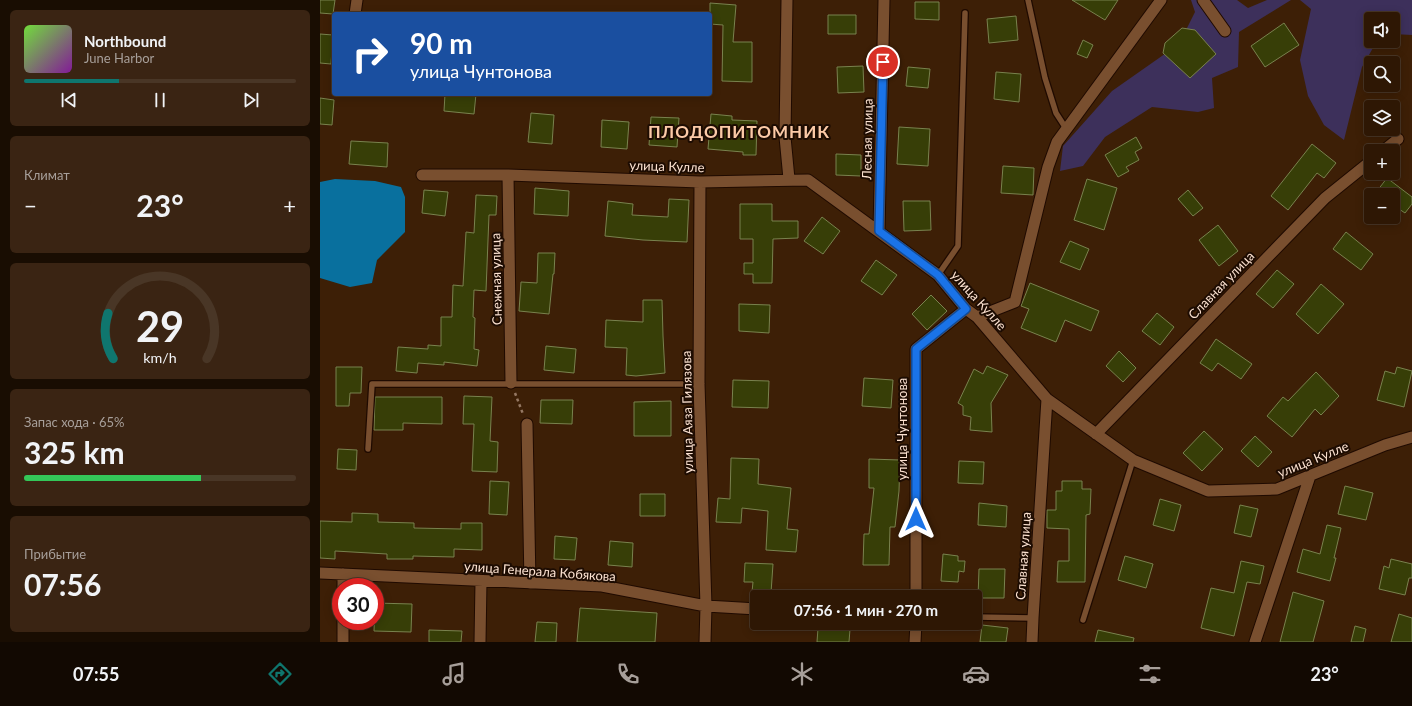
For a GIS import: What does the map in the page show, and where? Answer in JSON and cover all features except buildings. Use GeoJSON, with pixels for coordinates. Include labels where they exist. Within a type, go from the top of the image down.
{"type":"FeatureCollection","features":[{"type":"Feature","properties":{"kind":"street"},"geometry":{"type":"LineString","coordinates":[[355,12],[357,0]]}},
{"type":"Feature","properties":{"kind":"street"},"geometry":{"type":"LineString","coordinates":[[788,0],[785,137],[789,179]]}},
{"type":"Feature","properties":{"kind":"street","name":"Лесная улица"},"geometry":{"type":"LineString","coordinates":[[879,231],[884,0]]}},
{"type":"Feature","properties":{"kind":"street"},"geometry":{"type":"LineString","coordinates":[[977,317],[1015,302],[1048,167],[1057,142],[1161,0]]}},
{"type":"Feature","properties":{"kind":"street"},"geometry":{"type":"LineString","coordinates":[[1203,0],[1225,31]]}},
{"type":"Feature","properties":{"kind":"street"},"geometry":{"type":"LineString","coordinates":[[1391,144],[1398,138]]}},
{"type":"Feature","properties":{"kind":"street","name":"Славная улица"},"geometry":{"type":"LineString","coordinates":[[1096,434],[1325,198],[1364,167]]}},
{"type":"Feature","properties":{"kind":"street","name":"улица Кулле"},"geometry":{"type":"LineString","coordinates":[[422,175],[508,175],[700,182],[789,179],[808,180],[938,275],[966,309],[977,317],[1047,399],[1133,460],[1208,491],[1277,489],[1385,445],[1412,437]]}},
{"type":"Feature","properties":{"kind":"street","name":"Снежная улица"},"geometry":{"type":"LineString","coordinates":[[508,175],[511,383]]}},
{"type":"Feature","properties":{"kind":"street","name":"улица Аяза Гилязова"},"geometry":{"type":"LineString","coordinates":[[700,182],[699,384],[706,606],[705,642]]}},
{"type":"Feature","properties":{"kind":"street","name":"улица Чунтонова"},"geometry":{"type":"LineString","coordinates":[[916,590],[916,349],[966,309]]}},
{"type":"Feature","properties":{"kind":"street","name":"Славная улица"},"geometry":{"type":"LineString","coordinates":[[1032,642],[1047,399]]}},
{"type":"Feature","properties":{"kind":"street"},"geometry":{"type":"LineString","coordinates":[[527,424],[530,583]]}},
{"type":"Feature","properties":{"kind":"street"},"geometry":{"type":"LineString","coordinates":[[1255,642],[1310,476]]}},
{"type":"Feature","properties":{"kind":"street","name":"улица Генерала Кобякова"},"geometry":{"type":"LineString","coordinates":[[320,573],[602,586],[706,606],[750,609]]}},
{"type":"Feature","properties":{"kind":"street"},"geometry":{"type":"LineString","coordinates":[[480,642],[481,581]]}},
{"type":"Feature","properties":{"kind":"street"},"geometry":{"type":"LineString","coordinates":[[343,630],[343,642]]}},
{"type":"Feature","properties":{"kind":"street"},"geometry":{"type":"LineString","coordinates":[[915,642],[916,630]]}},
{"type":"Feature","properties":{"kind":"lane"},"geometry":{"type":"LineString","coordinates":[[1028,0],[1045,78],[1056,113],[1067,130]]}},
{"type":"Feature","properties":{"kind":"lane"},"geometry":{"type":"LineString","coordinates":[[938,275],[958,246],[965,13]]}},
{"type":"Feature","properties":{"kind":"lane"},"geometry":{"type":"LineString","coordinates":[[368,449],[372,384],[699,384]]}},
{"type":"Feature","properties":{"kind":"lane"},"geometry":{"type":"LineString","coordinates":[[1083,620],[1133,460]]}},
{"type":"Feature","properties":{"kind":"lane"},"geometry":{"type":"LineString","coordinates":[[982,618],[1033,618]]}},
{"type":"Feature","properties":{"kind":"path"},"geometry":{"type":"LineString","coordinates":[[511,383],[527,424]]}},
{"type":"Feature","properties":{"kind":"shaded area"},"geometry":{"type":"Polygon","coordinates":[[[1191,0],[1237,0],[1248,8],[1267,0],[1291,0],[1239,32],[1238,67],[1212,78],[1214,108],[1198,112],[1152,107],[1105,137],[1083,166],[1060,171],[1063,146],[1112,91],[1179,44],[1195,12],[1191,0]]]}},
{"type":"Feature","properties":{"kind":"shaded area"},"geometry":{"type":"Polygon","coordinates":[[[1300,0],[1412,0],[1412,35],[1400,34],[1400,12],[1364,12],[1364,48],[1373,48],[1368,56],[1364,56],[1364,64],[1344,140],[1324,125],[1308,96],[1300,60],[1311,9],[1300,0]]]}},
{"type":"Feature","properties":{"kind":"water"},"geometry":{"type":"Polygon","coordinates":[[[335,179],[375,181],[401,187],[405,197],[405,232],[377,260],[372,283],[350,287],[320,278],[320,182],[335,179]]]}},
{"type":"Feature","properties":{"kind":"district","name":"ПЛОДОПИТОМНИК"},"geometry":{"type":"Point","coordinates":[739,131]}},
{"type":"Feature","properties":{"kind":"route"},"geometry":{"type":"LineString","coordinates":[[883,62],[879,231],[938,275],[966,309],[916,349],[916,519]]}}]}
